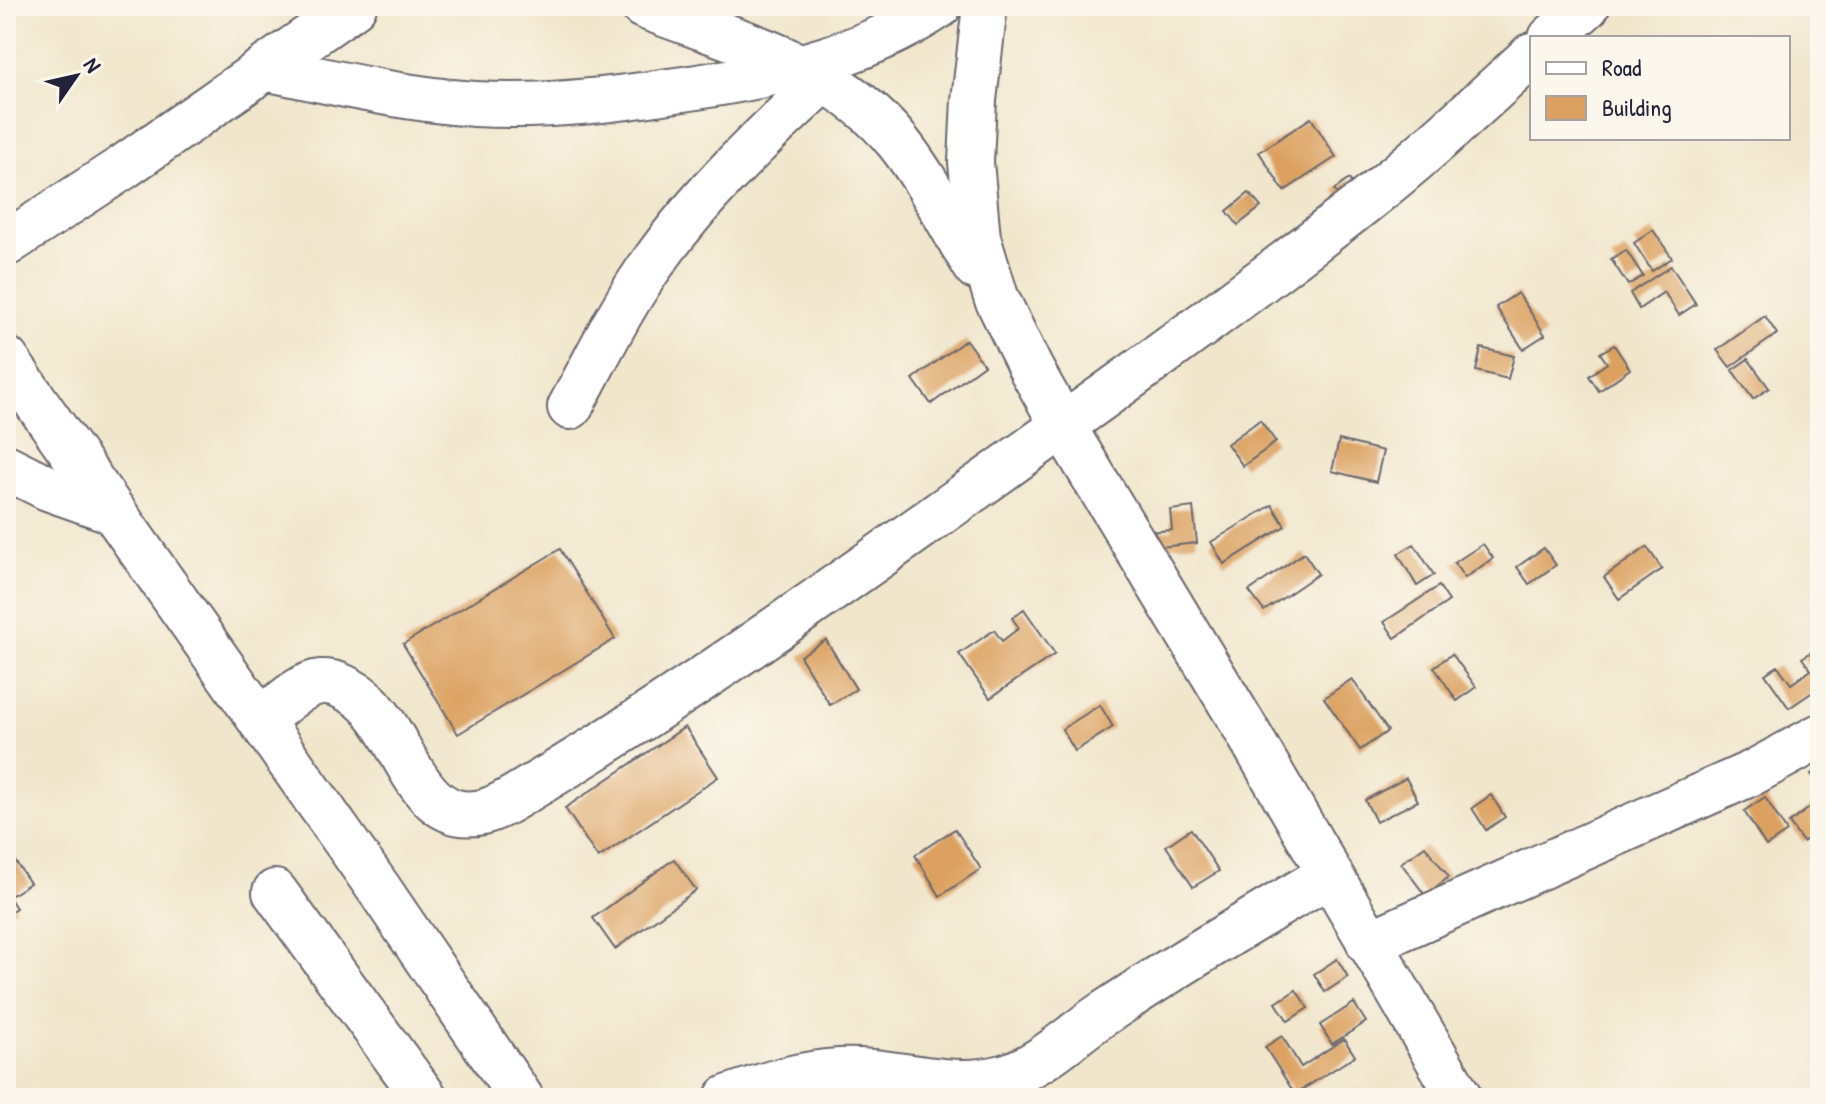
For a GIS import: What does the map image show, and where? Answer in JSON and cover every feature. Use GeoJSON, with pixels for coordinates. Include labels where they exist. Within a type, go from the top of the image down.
{"type":"FeatureCollection","features":[{"type":"Feature","properties":{"kind":"street"},"geometry":{"type":"LineString","coordinates":[[6,244],[122,168],[354,6]]}},
{"type":"Feature","properties":{"kind":"street"},"geometry":{"type":"LineString","coordinates":[[643,6],[702,29],[753,44],[814,72],[841,89],[897,140],[921,173],[956,236],[996,297],[1063,426],[1237,713],[1460,1098]]}},
{"type":"Feature","properties":{"kind":"street"},"geometry":{"type":"LineString","coordinates":[[265,68],[411,97],[492,104],[626,98],[814,72],[886,37],[939,6]]}},
{"type":"Feature","properties":{"kind":"street"},"geometry":{"type":"LineString","coordinates":[[1553,36],[1587,6]]}},
{"type":"Feature","properties":{"kind":"street"},"geometry":{"type":"LineString","coordinates":[[989,7],[974,100],[971,162],[978,238],[996,297]]}},
{"type":"Feature","properties":{"kind":"street"},"geometry":{"type":"LineString","coordinates":[[261,721],[310,685],[322,681],[338,684],[362,696],[381,716],[429,798],[436,804],[462,813],[499,806],[560,770],[709,672],[1161,356],[1367,200],[1530,57]]}},
{"type":"Feature","properties":{"kind":"street"},"geometry":{"type":"LineString","coordinates":[[570,407],[639,283],[716,183],[814,72]]}},
{"type":"Feature","properties":{"kind":"street"},"geometry":{"type":"LineString","coordinates":[[6,359],[521,1098]]}},
{"type":"Feature","properties":{"kind":"street"},"geometry":{"type":"LineString","coordinates":[[6,467],[48,488],[113,511]]}},
{"type":"Feature","properties":{"kind":"street"},"geometry":{"type":"LineString","coordinates":[[1369,943],[1754,772],[1820,736]]}},
{"type":"Feature","properties":{"kind":"street"},"geometry":{"type":"LineString","coordinates":[[727,1098],[772,1082],[840,1071],[969,1083],[1004,1077],[1039,1061],[1157,979],[1329,875]]}},
{"type":"Feature","properties":{"kind":"street"},"geometry":{"type":"LineString","coordinates":[[275,892],[425,1098]]}},
{"type":"Feature","properties":{"kind":"building"},"geometry":{"type":"Polygon","coordinates":[[[1311,118],[1336,157],[1284,191],[1259,152],[1311,118]]]}},
{"type":"Feature","properties":{"kind":"building"},"geometry":{"type":"Polygon","coordinates":[[[1349,179],[1357,191],[1343,201],[1334,190],[1349,179]]]}},
{"type":"Feature","properties":{"kind":"building"},"geometry":{"type":"Polygon","coordinates":[[[1249,193],[1261,207],[1238,225],[1227,211],[1249,193]]]}},
{"type":"Feature","properties":{"kind":"building"},"geometry":{"type":"Polygon","coordinates":[[[1653,230],[1672,258],[1652,271],[1634,243],[1653,230]]]}},
{"type":"Feature","properties":{"kind":"building"},"geometry":{"type":"Polygon","coordinates":[[[1626,250],[1643,276],[1628,285],[1611,259],[1626,250]]]}},
{"type":"Feature","properties":{"kind":"building"},"geometry":{"type":"Polygon","coordinates":[[[1671,266],[1696,304],[1679,315],[1664,292],[1639,309],[1630,293],[1671,266]]]}},
{"type":"Feature","properties":{"kind":"building"},"geometry":{"type":"Polygon","coordinates":[[[1518,293],[1545,335],[1523,349],[1496,307],[1518,293]]]}},
{"type":"Feature","properties":{"kind":"building"},"geometry":{"type":"Polygon","coordinates":[[[1765,316],[1777,334],[1730,367],[1717,350],[1765,316]]]}},
{"type":"Feature","properties":{"kind":"building"},"geometry":{"type":"Polygon","coordinates":[[[966,340],[984,365],[931,404],[913,379],[966,340]]]}},
{"type":"Feature","properties":{"kind":"building"},"geometry":{"type":"Polygon","coordinates":[[[1614,345],[1630,369],[1599,391],[1589,376],[1607,363],[1600,353],[1614,345]]]}},
{"type":"Feature","properties":{"kind":"building"},"geometry":{"type":"Polygon","coordinates":[[[1481,348],[1514,356],[1508,379],[1476,371],[1481,348]]]}},
{"type":"Feature","properties":{"kind":"building"},"geometry":{"type":"Polygon","coordinates":[[[1748,359],[1769,388],[1753,399],[1732,370],[1748,359]]]}},
{"type":"Feature","properties":{"kind":"building"},"geometry":{"type":"Polygon","coordinates":[[[1260,420],[1276,442],[1243,466],[1227,444],[1260,420]]]}},
{"type":"Feature","properties":{"kind":"building"},"geometry":{"type":"Polygon","coordinates":[[[1339,440],[1383,451],[1376,482],[1332,471],[1339,440]]]}},
{"type":"Feature","properties":{"kind":"building"},"geometry":{"type":"Polygon","coordinates":[[[1272,505],[1285,526],[1224,564],[1211,542],[1272,505]]]}},
{"type":"Feature","properties":{"kind":"building"},"geometry":{"type":"Polygon","coordinates":[[[1193,507],[1197,543],[1150,548],[1148,532],[1172,530],[1170,510],[1193,507]]]}},
{"type":"Feature","properties":{"kind":"building"},"geometry":{"type":"Polygon","coordinates":[[[1414,544],[1434,575],[1417,586],[1398,554],[1414,544]]]}},
{"type":"Feature","properties":{"kind":"building"},"geometry":{"type":"Polygon","coordinates":[[[1483,544],[1493,558],[1465,578],[1454,563],[1483,544]]]}},
{"type":"Feature","properties":{"kind":"building"},"geometry":{"type":"Polygon","coordinates":[[[1647,547],[1662,569],[1619,599],[1604,577],[1647,547]]]}},
{"type":"Feature","properties":{"kind":"building"},"geometry":{"type":"Polygon","coordinates":[[[1544,548],[1556,565],[1529,584],[1517,567],[1544,548]]]}},
{"type":"Feature","properties":{"kind":"building"},"geometry":{"type":"Polygon","coordinates":[[[560,549],[615,639],[458,734],[403,644],[560,549]]]}},
{"type":"Feature","properties":{"kind":"building"},"geometry":{"type":"Polygon","coordinates":[[[1304,553],[1318,574],[1264,611],[1249,591],[1304,553]]]}},
{"type":"Feature","properties":{"kind":"building"},"geometry":{"type":"Polygon","coordinates":[[[1439,586],[1449,601],[1395,638],[1384,622],[1439,586]]]}},
{"type":"Feature","properties":{"kind":"building"},"geometry":{"type":"Polygon","coordinates":[[[1024,609],[1055,654],[990,698],[959,654],[994,630],[1002,641],[1019,628],[1012,618],[1024,609]]]}},
{"type":"Feature","properties":{"kind":"building"},"geometry":{"type":"Polygon","coordinates":[[[826,640],[856,689],[830,705],[800,656],[826,640]]]}},
{"type":"Feature","properties":{"kind":"building"},"geometry":{"type":"Polygon","coordinates":[[[1818,648],[1820,687],[1789,708],[1765,674],[1778,666],[1791,684],[1811,670],[1802,658],[1818,648]]]}},
{"type":"Feature","properties":{"kind":"building"},"geometry":{"type":"Polygon","coordinates":[[[1452,654],[1476,687],[1457,701],[1434,667],[1452,654]]]}},
{"type":"Feature","properties":{"kind":"building"},"geometry":{"type":"Polygon","coordinates":[[[1352,679],[1388,731],[1360,750],[1324,698],[1352,679]]]}},
{"type":"Feature","properties":{"kind":"building"},"geometry":{"type":"Polygon","coordinates":[[[1100,705],[1113,727],[1075,751],[1062,729],[1100,705]]]}},
{"type":"Feature","properties":{"kind":"building"},"geometry":{"type":"Polygon","coordinates":[[[685,727],[718,777],[598,858],[565,808],[685,727]]]}},
{"type":"Feature","properties":{"kind":"building"},"geometry":{"type":"Polygon","coordinates":[[[1820,768],[1820,786],[1811,774],[1820,768]]]}},
{"type":"Feature","properties":{"kind":"building"},"geometry":{"type":"Polygon","coordinates":[[[1406,778],[1418,801],[1376,822],[1365,800],[1406,778]]]}},
{"type":"Feature","properties":{"kind":"building"},"geometry":{"type":"Polygon","coordinates":[[[1491,795],[1505,817],[1486,830],[1472,808],[1491,795]]]}},
{"type":"Feature","properties":{"kind":"building"},"geometry":{"type":"Polygon","coordinates":[[[1765,797],[1787,832],[1766,846],[1744,811],[1765,797]]]}},
{"type":"Feature","properties":{"kind":"building"},"geometry":{"type":"Polygon","coordinates":[[[1820,800],[1820,829],[1803,842],[1789,823],[1820,800]]]}},
{"type":"Feature","properties":{"kind":"building"},"geometry":{"type":"Polygon","coordinates":[[[955,829],[981,869],[940,896],[915,855],[955,829]]]}},
{"type":"Feature","properties":{"kind":"building"},"geometry":{"type":"Polygon","coordinates":[[[1191,829],[1219,871],[1193,887],[1166,846],[1191,829]]]}},
{"type":"Feature","properties":{"kind":"building"},"geometry":{"type":"Polygon","coordinates":[[[1425,846],[1449,877],[1425,895],[1401,863],[1425,846]]]}},
{"type":"Feature","properties":{"kind":"building"},"geometry":{"type":"Polygon","coordinates":[[[6,848],[30,883],[9,897],[16,908],[6,915],[6,848]]]}},
{"type":"Feature","properties":{"kind":"building"},"geometry":{"type":"Polygon","coordinates":[[[674,859],[696,890],[615,949],[593,918],[674,859]]]}},
{"type":"Feature","properties":{"kind":"building"},"geometry":{"type":"Polygon","coordinates":[[[1337,959],[1348,977],[1325,992],[1314,974],[1337,959]]]}},
{"type":"Feature","properties":{"kind":"building"},"geometry":{"type":"Polygon","coordinates":[[[1296,990],[1308,1008],[1288,1021],[1276,1003],[1296,990]]]}},
{"type":"Feature","properties":{"kind":"building"},"geometry":{"type":"Polygon","coordinates":[[[1354,1003],[1366,1022],[1332,1044],[1320,1025],[1354,1003]]]}},
{"type":"Feature","properties":{"kind":"building"},"geometry":{"type":"Polygon","coordinates":[[[1282,1036],[1301,1067],[1344,1039],[1355,1056],[1295,1094],[1265,1047],[1282,1036]]]}},
{"type":"Feature","properties":{"kind":"building"},"geometry":{"type":"Polygon","coordinates":[[[1361,1089],[1367,1098],[1347,1098],[1361,1089]]]}}]}
